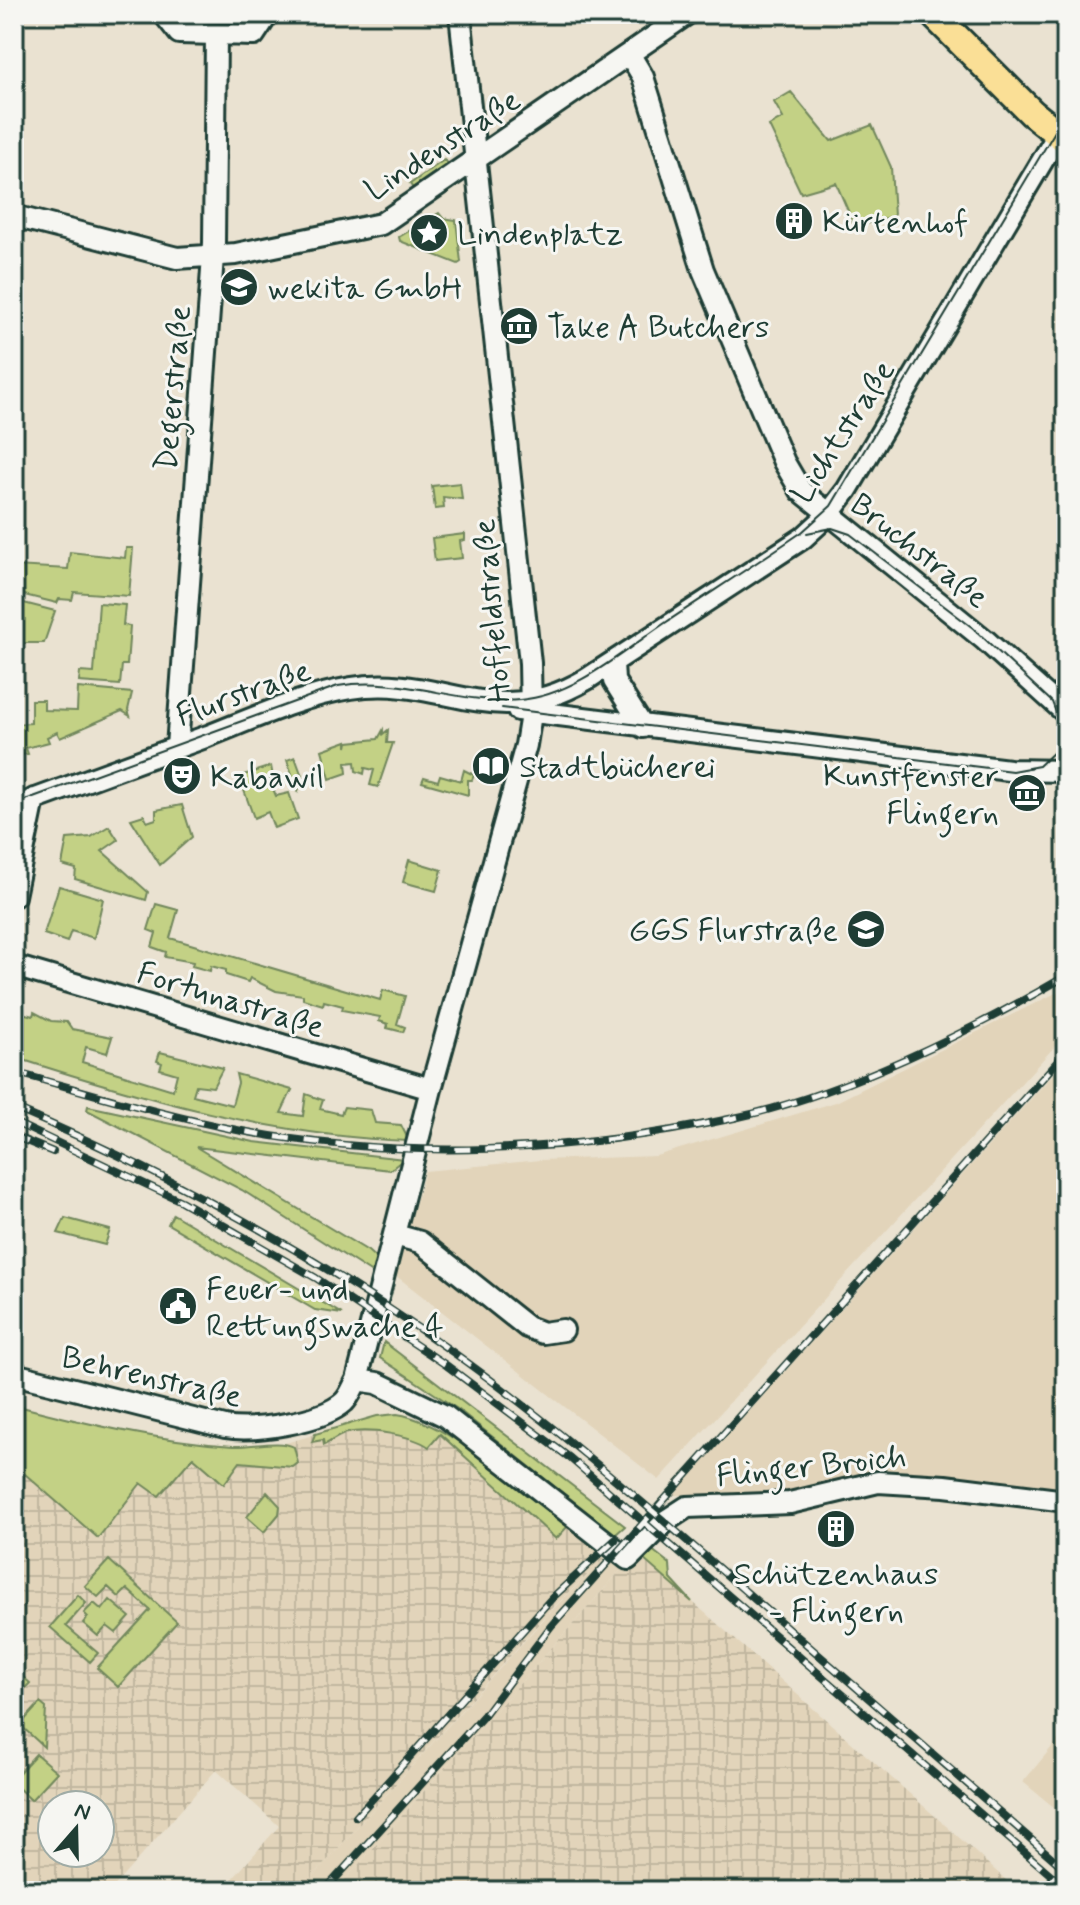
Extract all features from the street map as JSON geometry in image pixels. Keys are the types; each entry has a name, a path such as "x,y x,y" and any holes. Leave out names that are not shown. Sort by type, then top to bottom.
{"main road":[{"path":"933,14 1032,113 1063,132"}],"street":[{"path":"164,14 179,33 254,35 268,14"},
{"name":"Hoffeldstraße","path":"357,1380 431,1089 523,756 531,708 530,663 460,14"},
{"name":"Lindenstraße","path":"14,216 177,258 213,256 381,224 687,14"},
{"name":"Degerstraße","path":"177,747 213,256 216,34"},
{"name":"Bruchstraße","path":"630,55 643,77 703,270 784,462 801,491 827,516 985,640 1066,713"},
{"name":"Lichtstraße","path":"531,708 572,688 613,662 795,543 827,516 847,490 1063,132"},
{"path":"613,662 614,681 643,727"},
{"name":"Flurstraße","path":"14,807 324,693 355,687 390,686 643,727 1009,770 1066,771"},
{"path":"14,896 34,799"},
{"name":"Fortunastraße","path":"14,966 431,1089"},
{"path":"395,1235 420,1242 527,1327 543,1333 563,1330"},
{"name":"Behrenstraße","path":"14,1374 225,1427 248,1429 278,1426 335,1407 347,1397 357,1380"},
{"name":"Flinger Broich","path":"357,1380 377,1383 445,1416 628,1559 667,1520 687,1507 781,1503 878,1482 945,1486 1066,1501"}],"shaded area":[{"path":"1066,988 1066,1034 659,1480 395,1275 425,1171 540,1160 656,1156 836,1102"},
{"path":"1066,1060 1066,1490 914,1477 851,1476 791,1497 674,1495"},
{"path":"14,1405 139,1437 244,1446 282,1444 384,1415 408,1416 427,1423 477,1456 569,1525 605,1558 553,1608 300,1891 222,1891 279,1826 216,1770 110,1891 35,1891 14,1872"},
{"path":"605,1558 621,1570 335,1891 300,1891 554,1608"},
{"path":"643,1558 1018,1891 335,1891 621,1570"},
{"path":"1066,1730 1066,1817 1023,1782"}],"green space":[{"path":"791,92 831,141 872,125 891,167 894,216 855,227 836,183 801,193 769,126 783,118 774,102"},
{"path":"444,160 453,167 416,193 410,184"},
{"path":"439,213 443,218 456,220 461,262 458,264 400,241 399,237"},
{"path":"460,483 462,499 443,497 444,508 435,509 432,486"},
{"path":"465,534 465,540 460,541 462,558 435,561 432,538"},
{"path":"126,548 133,548 129,596 74,592 72,600 59,599 57,603 16,593 15,566 68,569 70,552 125,558"},
{"path":"16,601 55,611 44,643 14,643"},
{"path":"99,603 125,605 123,625 130,626 127,665 122,665 120,685 79,682 80,672 94,673"},
{"path":"78,688 132,693 128,710 130,716 122,711 60,738 57,732 47,737 49,742 26,748 28,754 14,756 14,724 31,723 31,700 44,700 44,710 77,711"},
{"path":"383,730 383,734 388,730 387,743 393,743 378,787 370,785 374,770 365,768 364,774 356,771 355,762 346,763 347,773 330,779 322,750 347,741 347,747 348,742 378,739"},
{"path":"295,757 303,779 298,791 287,760"},
{"path":"271,766 273,777 269,779 276,796 289,793 298,819 274,828 268,812 254,818 241,782 234,778"},
{"path":"464,770 474,775 472,780 468,780 468,795 422,782 424,777 438,781 440,775 461,781"},
{"path":"182,805 192,837 160,865 131,819 144,815 147,822 156,819 156,810"},
{"path":"109,826 118,840 102,851 148,892 146,900 75,879 76,869 62,865 67,839 91,837"},
{"path":"409,860 442,870 436,891 403,882"},
{"path":"59,886 103,899 94,938 71,931 67,942 44,934"},
{"path":"156,904 178,910 170,938 380,1000 383,990 405,996 397,1024 405,1027 403,1032 387,1028 388,1024 379,1021 380,1017 342,1010 343,1006 324,1001 323,1005 303,999 303,995 276,991 250,978 248,982 226,975 226,970 211,966 210,971 192,966 193,962 165,957 166,952 152,947 156,933 148,930"},
{"path":"14,1006 23,1009 22,1013 33,1016 34,1012 51,1021 67,1022 72,1029 112,1037 107,1053 86,1047 82,1062 173,1090 177,1074 160,1069 162,1063 157,1061 160,1052 223,1068 213,1087 196,1085 193,1095 232,1105 238,1083 236,1074 292,1090 281,1113 303,1116 306,1094 323,1100 320,1109 341,1114 344,1107 371,1110 375,1123 401,1125 409,1141 308,1132 209,1113 14,1057"},
{"path":"88,1106 254,1142 404,1159 390,1170 196,1147 368,1251 379,1261 375,1275 242,1190 87,1110"},
{"path":"173,1214 342,1314 315,1310 168,1224"},
{"path":"65,1218 110,1230 105,1245 58,1233"},
{"path":"384,1342 625,1526 615,1535 459,1410 380,1358"},
{"path":"14,1405 177,1440 233,1446 288,1445 294,1447 298,1463 293,1467 240,1462 224,1484 193,1457 159,1496 141,1483 98,1538 25,1474 14,1494"},
{"path":"397,1414 417,1419 462,1444 569,1525 556,1539 440,1434 429,1447 401,1436 366,1431 344,1434 324,1445 323,1440 312,1442 315,1434 377,1416"},
{"path":"267,1492 280,1506 279,1514 264,1532 247,1517"},
{"path":"651,1549 670,1564 671,1579 692,1602 643,1559"},
{"path":"109,1560 177,1622 118,1687 97,1668 150,1610 127,1589 119,1597 108,1587 98,1597 85,1586"},
{"path":"78,1595 86,1603 66,1626 98,1653 90,1662 50,1627"},
{"path":"110,1600 130,1617 116,1633 107,1626 98,1636 83,1623 88,1617 84,1613 94,1603 102,1610"},
{"path":"14,1669 30,1683 16,1698 14,1696"},
{"path":"40,1703 46,1708 44,1747 20,1725"},
{"path":"36,1754 57,1772 41,1789 36,1789 31,1800 14,1784 14,1778"}],"tram line":[{"path":"14,804 338,686 384,684 475,698 520,700 559,690 596,671 802,532 831,506 1066,113"},
{"path":"502,708 1012,771 1039,766 1055,751 1062,728 1052,702 973,628 850,534 832,528 807,533"}],"railway":[{"path":"14,1072 185,1118 303,1140 365,1147 426,1149 550,1145 673,1130 775,1108 861,1078 904,1059 1066,976"},
{"path":"324,1891 484,1715 551,1626 1066,1052"},
{"path":"14,1108 129,1160 241,1219 349,1283 454,1353 566,1438 1066,1870"},
{"path":"14,1122 181,1201 316,1278 446,1365 570,1458 1066,1888"},
{"path":"14,1136 53,1152"},
{"path":"356,1817 552,1598 615,1540"}],"place":[{"name":"Kürtenhof","path":"794,221"},
{"name":"Lindenplatz","path":"429,233"},
{"name":"wekita GmbH","path":"239,287"},
{"name":"Take A Butchers","path":"519,326"},
{"name":"Stadtbücherei","path":"491,766"},
{"name":"Kabawil","path":"182,776"},
{"name":"Kunstfenster Flingern","path":"1027,793"},
{"name":"GGS Flurstraße","path":"866,929"},
{"name":"Feuer- und Rettungswache 4","path":"178,1306"},
{"name":"Schützenhaus - Flingern","path":"836,1529"}]}
